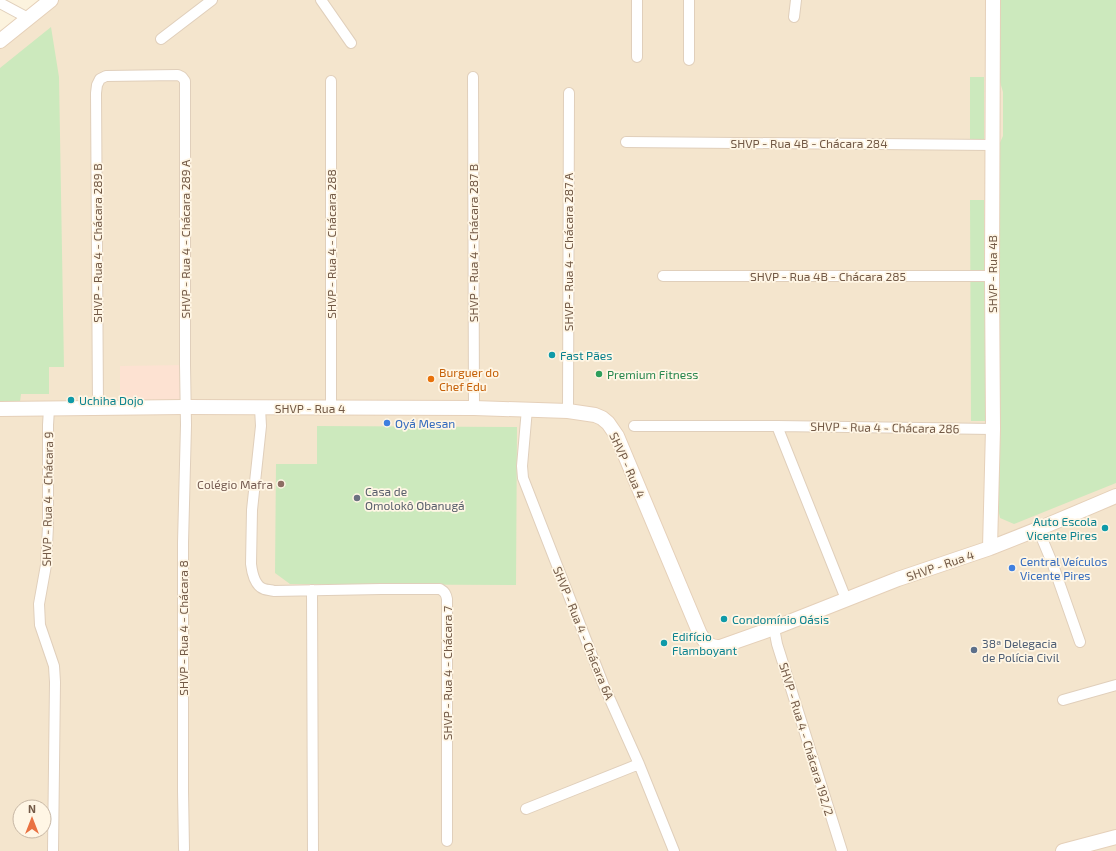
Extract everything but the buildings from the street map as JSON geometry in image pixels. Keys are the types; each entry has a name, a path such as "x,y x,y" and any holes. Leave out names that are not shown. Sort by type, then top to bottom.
{"street":[{"path":"0,41 51,0"},
{"path":"161,38 212,0"},
{"path":"321,0 351,43"},
{"path":"637,0 637,58"},
{"path":"689,0 689,60"},
{"path":"794,17 796,0"},
{"name":"SHVP - Rua 4B","path":"990,548 993,429 993,0"},
{"path":"0,3 28,18"},
{"name":"SHVP - Rua 4 - Chácara 289 B","path":"98,408 97,85 100,79 106,76 178,75"},
{"name":"SHVP - Rua 4 - Chácara 289 A","path":"178,75 185,81 186,407"},
{"name":"SHVP - Rua 4 - Chácara 287 B","path":"473,77 474,408"},
{"name":"SHVP - Rua 4 - Chácara 288","path":"331,81 331,408"},
{"name":"SHVP - Rua 4 - Chácara 287 A","path":"568,411 569,93"},
{"name":"SHVP - Rua 4B - Chácara 284","path":"626,142 992,145"},
{"name":"SHVP - Rua 4B - Chácara 285","path":"663,276 985,276 992,278"},
{"name":"SHVP - Rua 4","path":"0,409 186,407 474,408 568,411 595,415 608,423 618,436 700,634 705,641 714,648 774,628 846,599 990,548 1116,496"},
{"name":"SHVP - Rua 4 - Chácara 8","path":"184,849 183,543 186,407"},
{"name":"SHVP - Rua 4 - Chácara 7","path":"260,408 261,426 252,510 251,564 252,572 260,587 274,591 440,589 444,592 447,599 447,841"},
{"name":"SHVP - Rua 4 - Chácara 9","path":"49,409 48,526 46,565 39,604 40,625 54,666 55,682 53,851"},
{"name":"SHVP - Rua 4 - Chácara 6A","path":"527,409 522,466 523,478 604,686 639,764 674,851"},
{"name":"SHVP - Rua 4 - Chácara 286","path":"634,426 993,429"},
{"path":"777,426 846,599"},
{"path":"1038,529 1080,642"},
{"path":"312,590 313,851"},
{"name":"SHVP - Rua 4 - Chácara 192/2","path":"774,628 777,644 842,851"},
{"path":"1063,700 1116,685"},
{"path":"526,809 639,764"},
{"path":"1063,851 1116,837"}],"shaded area":[{"path":"59,0 1116,0 1116,851 0,851 0,47"},
{"path":"185,365 185,407 120,408 120,366"}],"green space":[{"path":"997,0 1116,0 1116,483 1014,524 1000,518 998,508 997,149 1003,136 1003,92 998,75"},
{"path":"51,27 59,77 64,367 49,367 49,394 21,394 20,402 0,402 0,68"},
{"path":"970,77 984,77 984,144 970,144"},
{"path":"970,200 984,200 986,421 971,421"},
{"path":"317,426 517,427 516,585 290,584 275,573 276,464 317,464"}],"place":[{"name":"Fast Pães","path":"552,355"},
{"name":"Premium Fitness","path":"599,374"},
{"name":"Burguer do Chef Edu","path":"431,379"},
{"name":"Uchiha Dojo","path":"71,400"},
{"name":"Oyá Mesan","path":"387,423"},
{"name":"Colégio Mafra","path":"281,484"},
{"name":"Casa de Omolokô Obanugá","path":"357,498"},
{"name":"Auto Escola Vicente Pires","path":"1105,528"},
{"name":"Central Veículos Vicente Pires","path":"1012,568"},
{"name":"Condomínio Oásis","path":"724,619"},
{"name":"Edifício Flamboyant","path":"664,643"},
{"name":"38ª Delegacia de Polícia Civil","path":"974,650"}]}
